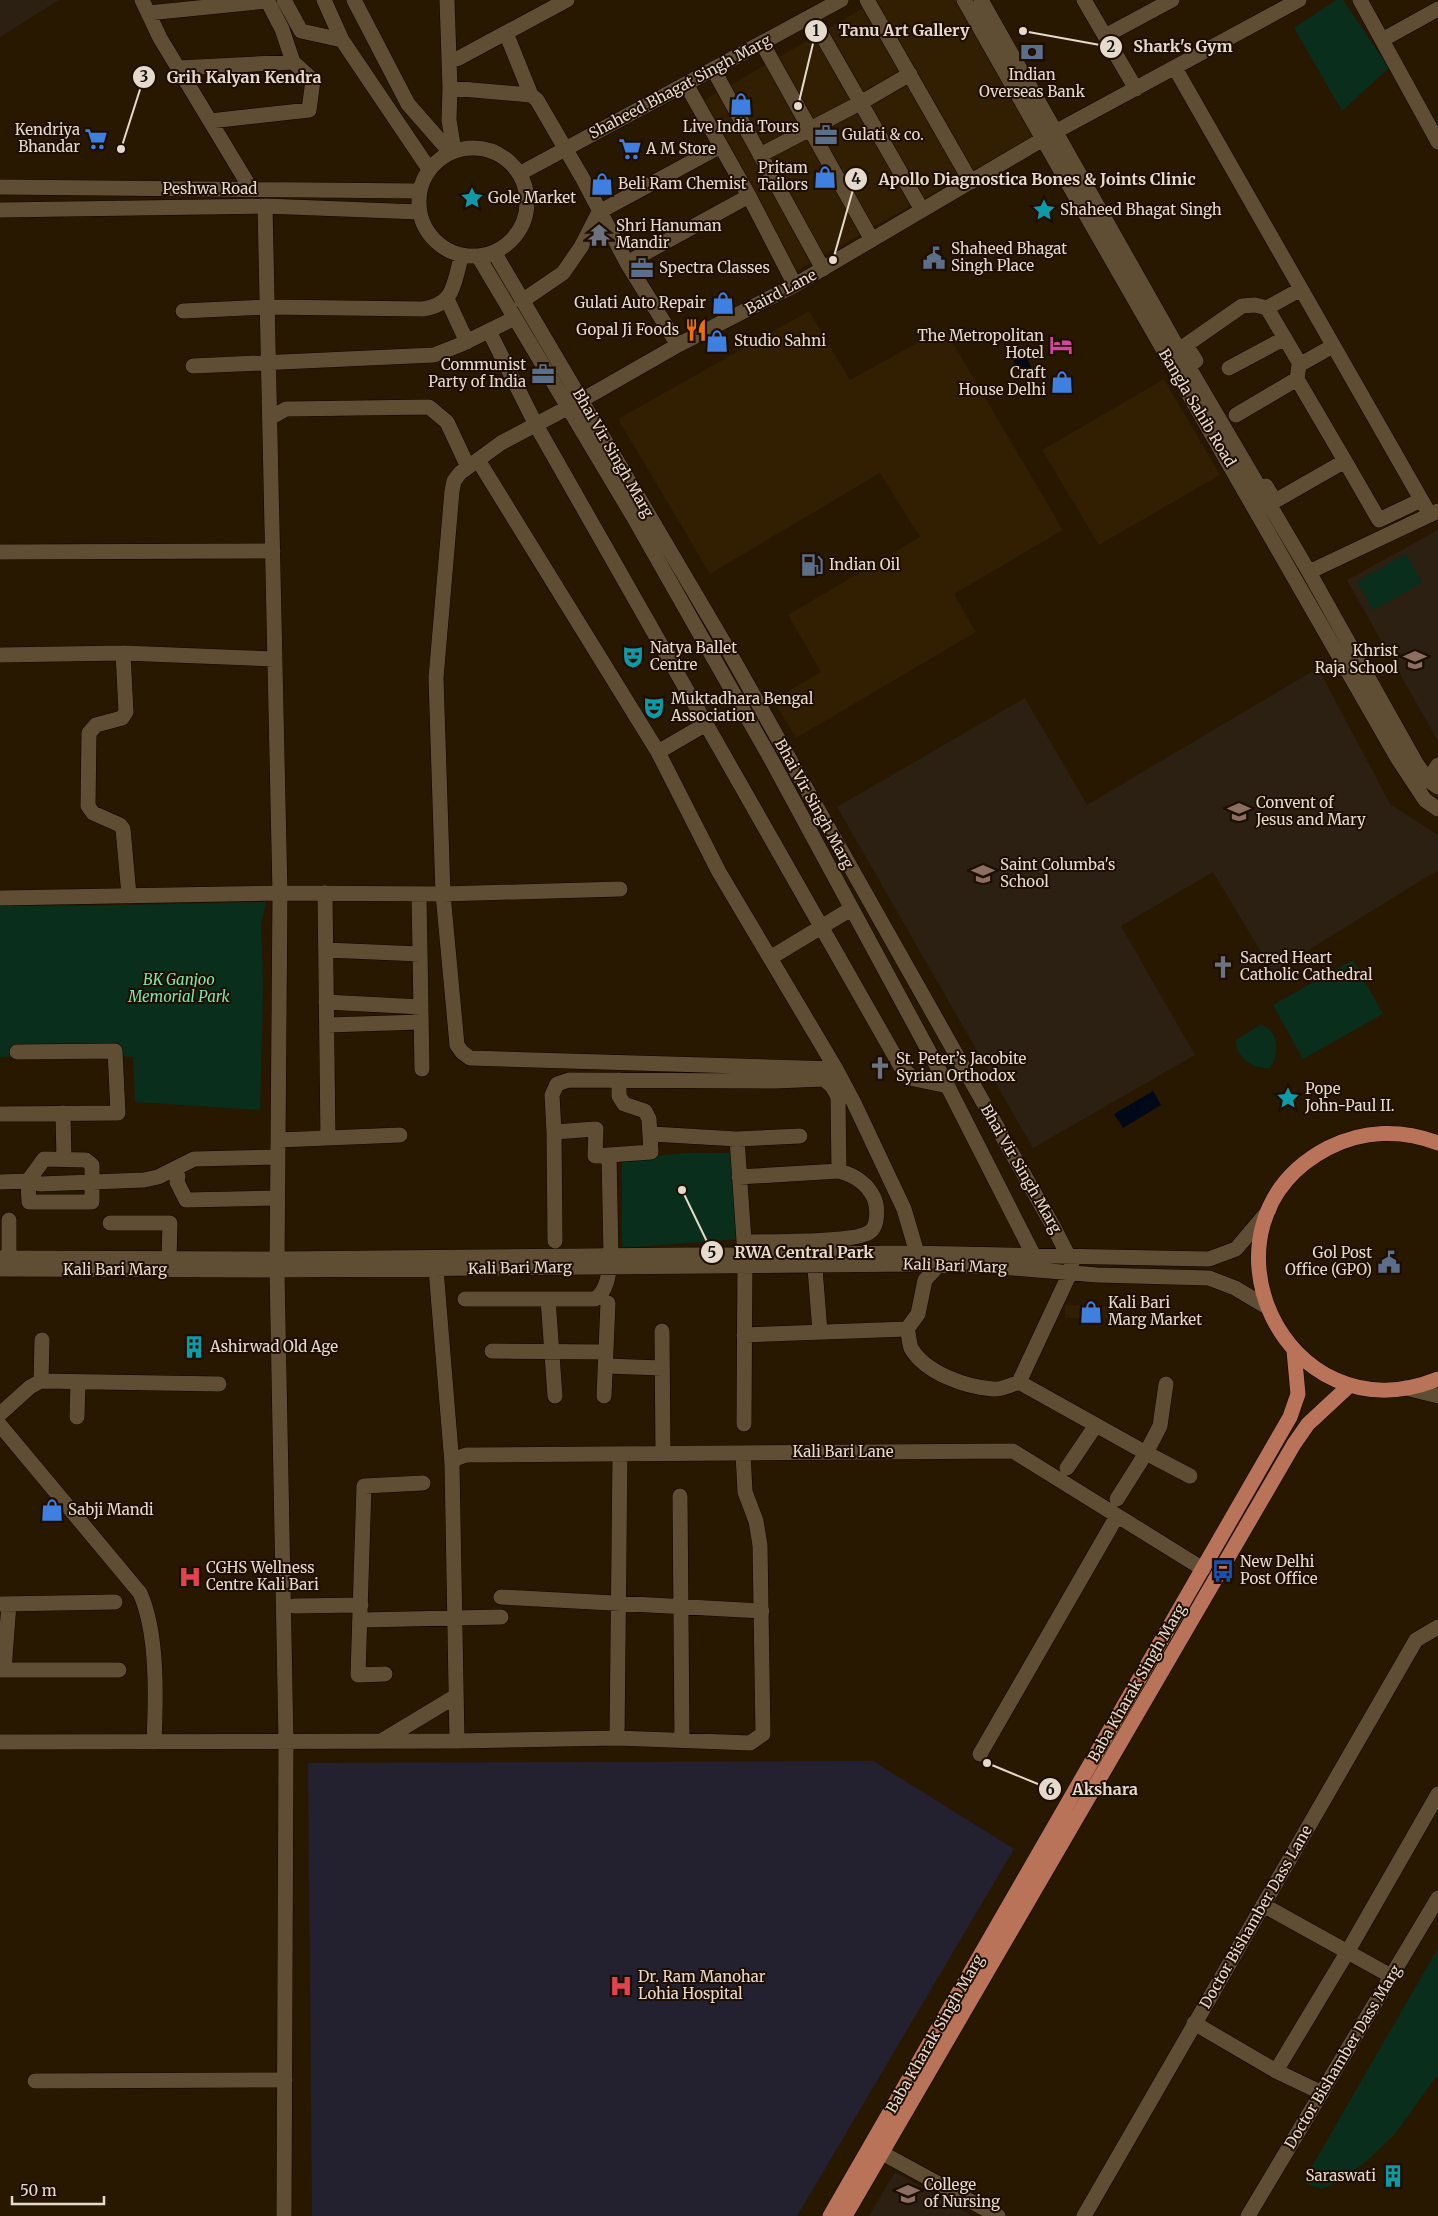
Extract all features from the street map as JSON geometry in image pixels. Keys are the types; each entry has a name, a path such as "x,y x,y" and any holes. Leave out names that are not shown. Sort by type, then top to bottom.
{"main road":[{"path":"1436,1140 1395,1133 1357,1137 1339,1143 1314,1156 1292,1176 1271,1207 1264,1225 1259,1262 1260,1281 1267,1306 1278,1330 1294,1350 1320,1371 1350,1384 1378,1390 1406,1388 1438,1379"},
{"name":"Baba Kharak Singh Marg","path":"830,2216 1290,1417 1298,1394 1294,1350"},
{"name":"Baba Kharak Singh Marg","path":"845,2216 1294,1444 1308,1424 1350,1384"}],"street":[{"path":"210,121 309,110 313,80 293,62 282,29 267,0 145,7 178,68 251,189"},
{"path":"284,0 301,31 342,40"},
{"path":"324,0 342,40 396,123 429,169"},
{"path":"354,0 408,104 452,151"},
{"path":"447,0 450,88 449,120 452,151"},
{"path":"449,61 459,58 567,0"},
{"name":"Shaheed Bhagat Singh Marg","path":"519,174 841,0"},
{"path":"868,0 971,182"},
{"name":"Bangla Sahib Road","path":"964,0 1049,136 1188,366 1309,572 1416,763 1433,784"},
{"name":"Bangla Sahib Road","path":"982,0 1049,136 1175,372 1242,484 1398,760 1425,800 1438,809"},
{"path":"1084,0 1136,89"},
{"path":"1105,36 1172,0"},
{"name":"Baird Lane","path":"836,1069 470,1058 457,1045 443,894 436,678 454,481 460,473 500,443 576,404 678,345 795,285 1049,136 1299,0"},
{"path":"1360,0 1438,142"},
{"path":"1382,40 1438,9"},
{"path":"811,16 862,102 922,210"},
{"path":"506,33 530,95 542,108 583,179 627,263 678,345"},
{"path":"762,43 872,240"},
{"path":"178,68 293,62"},
{"path":"1175,68 1421,500 1434,513 1309,572"},
{"path":"713,69 823,269"},
{"path":"760,155 862,102 910,74"},
{"path":"686,84 749,196 795,285"},
{"path":"450,88 530,95"},
{"path":"522,301 563,273 581,247 599,212 721,146"},
{"path":"475,148 492,152 507,160 519,174 526,191 526,209 521,227 509,242 494,252 478,256 462,255 447,250 434,240 424,227 419,212 420,191 429,169 452,151 475,148"},
{"name":"Peshwa Road","path":"0,187 420,191"},
{"path":"627,263 749,196"},
{"path":"265,206 280,893 277,1265 286,1742 284,2216"},
{"name":"Peshwa Road","path":"0,210 265,206 419,212"},
{"name":"Bhai Vir Singh Marg","path":"494,252 948,1086 1041,1270"},
{"path":"183,311 267,308 423,309 437,306 447,299 462,255"},
{"name":"Bhai Vir Singh Marg","path":"478,256 515,318 576,404 724,643 1069,1255 1073,1273"},
{"path":"1301,289 1267,308 1254,305 1242,306 1186,345 1275,501 1345,462"},
{"path":"447,299 467,342"},
{"path":"1267,308 1284,338 1299,372 1345,462 1379,520 1421,500"},
{"path":"193,366 268,361 434,355 467,342 515,318"},
{"path":"489,331 536,425 901,1067 914,1079 948,1086"},
{"path":"1229,368 1284,338"},
{"path":"1236,415 1333,346"},
{"path":"270,418 286,409 429,407 447,422 658,752 719,872 836,1069 854,1103 904,1210 917,1253"},
{"path":"0,552 273,551"},
{"path":"0,654 123,654 275,660"},
{"path":"123,654 126,712 122,718 96,725 89,732 88,806 92,813 120,825 123,829 129,895"},
{"path":"658,752 706,724"},
{"path":"1433,784 1438,765"},
{"path":"0,898 280,893 443,894 620,889"},
{"path":"325,893 328,1138"},
{"path":"419,894 422,1069"},
{"path":"770,958 851,909"},
{"path":"326,950 420,954"},
{"path":"326,1002 421,1006"},
{"path":"327,1024 421,1022"},
{"path":"0,1114 118,1113 115,1051 17,1052"},
{"path":"555,1240 552,1095 557,1084 569,1080 775,1081 824,1079 832,1086 838,1097 839,1171"},
{"path":"554,1132 596,1130 595,1156 651,1152 652,1134 649,1119 645,1111 624,1104 619,1096 619,1080"},
{"path":"63,1113 64,1159"},
{"path":"652,1134 736,1138 800,1136"},
{"path":"278,1140 400,1135"},
{"path":"736,1138 745,1254 744,1424"},
{"path":"465,1299 595,1300 603,1292 610,1262 609,1155"},
{"path":"0,1182 144,1180 158,1177 194,1159 278,1157"},
{"path":"44,1159 64,1159 86,1160 92,1165 92,1202 29,1202 34,1182 44,1159"},
{"path":"739,1178 839,1171 854,1175 863,1183 875,1199 877,1223 870,1232 850,1239 745,1254"},
{"path":"178,1176 176,1182 186,1200 277,1198"},
{"name":"Bhai Vir Singh Marg","path":"1034,1255 1209,1259 1236,1249 1271,1207"},
{"path":"3,1262 9,1220"},
{"path":"110,1223 170,1224 161,1263"},
{"name":"Kali Bari Marg","path":"815,1259 917,1253 941,1260 1073,1273 1209,1278 1235,1288 1267,1306"},
{"name":"Kali Bari Marg","path":"3,1262 161,1263 436,1269 745,1254 815,1259 941,1260 1034,1255"},
{"path":"815,1259 820,1332"},
{"path":"941,1260 925,1280 918,1314 908,1329 911,1347 927,1364 946,1376 971,1385 995,1389 1019,1382 1190,1476"},
{"name":"Kali Bari Marg","path":"277,1265 610,1262"},
{"path":"436,1269 452,1464 457,1741"},
{"path":"1019,1382 1073,1273"},
{"path":"548,1299 556,1396"},
{"path":"604,1396 608,1303"},
{"path":"744,1335 908,1329"},
{"path":"662,1331 663,1454"},
{"path":"41,1381 42,1340"},
{"path":"492,1351 552,1350 662,1368"},
{"path":"0,1414 30,1387 41,1381 219,1384"},
{"path":"77,1417 78,1382"},
{"path":"1118,1499 1160,1426 1165,1404 1166,1384"},
{"path":"1406,1388 1438,1396"},
{"path":"0,1425 140,1593 146,1606 152,1648 156,1698 154,1742"},
{"path":"1067,1468 1096,1425"},
{"name":"Kali Bari Lane","path":"452,1464 456,1459 466,1455 1013,1451 1203,1569"},
{"path":"0,1742 457,1741 617,1738 750,1743 762,1734 762,1611 760,1545 756,1521 744,1492 744,1453"},
{"path":"617,1738 620,1454"},
{"path":"385,1674 358,1674 364,1486 423,1482"},
{"path":"680,1496 682,1740"},
{"path":"980,1754 1117,1516"},
{"path":"501,1597 762,1611"},
{"path":"115,1602 4,1604 2,1670 119,1670"},
{"path":"294,1606 361,1605"},
{"path":"361,1620 500,1617"},
{"name":"Doctor Bishamber Dass Lane","path":"1084,2216 1416,1640 1438,1627"},
{"path":"382,1741 456,1696"},
{"path":"1276,2072 1438,1794"},
{"name":"Doctor Bishamber Dass Marg","path":"1248,2216 1438,1898"},
{"path":"1263,1905 1391,1976"},
{"path":"1194,2023 1276,2072 1322,2093"},
{"path":"35,2081 285,2080"},
{"path":"882,2153 998,2216"}],"shaded area":[{"path":"0,0 59,0 0,37"},
{"path":"877,0 958,0 1035,135 793,273 701,102"},
{"path":"809,311 850,380 944,328 1063,530 954,594 976,632 796,738 773,700 821,672 788,615 920,537 880,473 710,574 618,419"},
{"path":"1164,379 1220,475 1099,545 1042,450"},
{"name":"Khrist Raja School","path":"1438,530 1438,741 1347,580"},
{"path":"1318,668 1390,804 1438,835 1438,870 1273,972 1213,872 1121,926 1195,1055 1033,1148 837,807 1025,698 1087,805"},
{"name":"Kali Bari Marg Market","path":"1065,1305 1117,1306 1117,1319 1065,1318"},
{"name":"Dr. Ram Manohar Lohia Hospital","path":"873,1761 1014,1849 797,2216 312,2216 308,1763"},
{"name":"College of Nursing","path":"895,2172 972,2216 869,2216"}],"green space":[{"path":"1336,0 1343,0 1389,68 1342,111 1294,28"},
{"path":"1406,554 1422,583 1373,610 1357,582"},
{"name":"BK Ganjoo Memorial Park","path":"266,902 261,925 263,984 260,1110 135,1102 133,1057 81,1054 0,1057 0,905 78,906"},
{"path":"1353,960 1383,1014 1303,1059 1273,1005"},
{"path":"1260,1025 1271,1031 1276,1042 1275,1056 1270,1068 1258,1067 1247,1062 1242,1057 1237,1046 1236,1040"},
{"path":"688,1153 740,1153 740,1239 622,1248 622,1158"},
{"path":"1438,1948 1438,2074 1395,2134 1368,2160 1340,2182 1321,2189 1303,2182"}],"water":[{"path":"1021,348 1034,372 1023,378 1010,354"},
{"path":"1153,1091 1161,1105 1123,1128 1114,1114"}],"place":[{"name":"Shark's Gym","path":"1023,31"},
{"name":"Indian Overseas Bank","path":"1032,52"},
{"name":"Live India Tours","path":"741,104"},
{"name":"Tanu Art Gallery","path":"798,106"},
{"name":"Gulati & co.","path":"826,135"},
{"name":"Kendriya Bhandar","path":"96,139"},
{"name":"Grih Kalyan Kendra","path":"121,149"},
{"name":"A M Store","path":"630,149"},
{"name":"Pritam Tailors","path":"825,177"},
{"name":"Beli Ram Chemist","path":"602,184"},
{"name":"Gole Market","path":"472,198"},
{"name":"Shaheed Bhagat Singh","path":"1044,210"},
{"name":"Shri Hanuman Mandir","path":"599,235"},
{"name":"Shaheed Bhagat Singh Place","path":"934,258"},
{"name":"Apollo Diagnostica Bones & Joints Clinic","path":"833,260"},
{"name":"Spectra Classes","path":"642,268"},
{"name":"Gulati Auto Repair","path":"723,303"},
{"name":"Gopal Ji Foods","path":"696,330"},
{"name":"Studio Sahni","path":"717,341"},
{"name":"The Metropolitan Hotel","path":"1061,345"},
{"name":"Communist Party of India","path":"543,374"},
{"name":"Craft House Delhi","path":"1062,382"},
{"name":"Indian Oil","path":"812,565"},
{"name":"Natya Ballet Centre","path":"633,657"},
{"name":"Khrist Raja School","path":"1415,660"},
{"name":"Muktadhara Bengal Association","path":"654,708"},
{"name":"Convent of Jesus and Mary","path":"1239,812"},
{"name":"Saint Columba's School","path":"983,874"},
{"name":"Sacred Heart Catholic Cathedral","path":"1223,967"},
{"name":"St. Peter’s Jacobite Syrian Orthodox","path":"880,1068"},
{"name":"Pope John-Paul II.","path":"1288,1098"},
{"name":"RWA Central Park","path":"682,1190"},
{"name":"Gol Post Office (GPO)","path":"1389,1262"},
{"name":"Kali Bari Marg Market","path":"1091,1312"},
{"name":"Ashirwad Old Age","path":"194,1347"},
{"name":"Sabji Mandi","path":"52,1510"},
{"name":"New Delhi Post Office","path":"1223,1571"},
{"name":"CGHS Wellness Centre Kali Bari","path":"190,1577"},
{"name":"Akshara","path":"987,1763"},
{"name":"Dr. Ram Manohar Lohia Hospital","path":"621,1986"},
{"name":"Saraswati","path":"1393,2176"},
{"name":"College of Nursing","path":"908,2194"}]}
